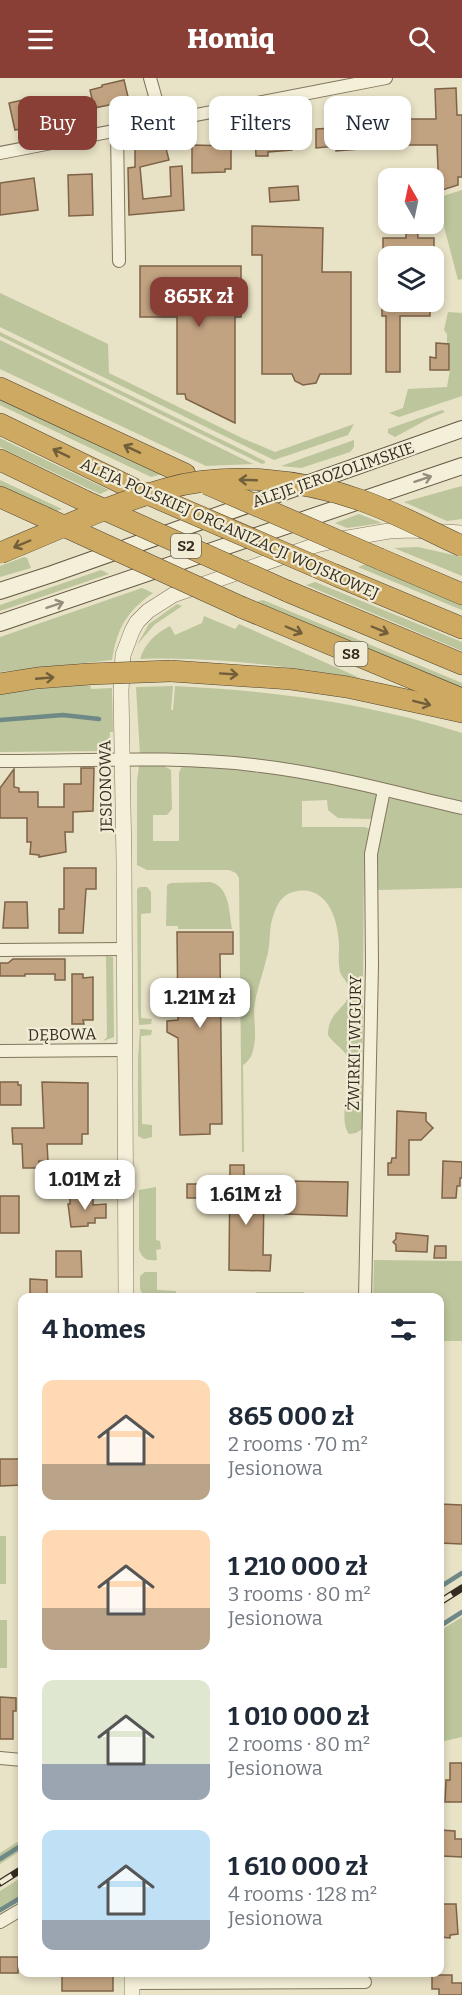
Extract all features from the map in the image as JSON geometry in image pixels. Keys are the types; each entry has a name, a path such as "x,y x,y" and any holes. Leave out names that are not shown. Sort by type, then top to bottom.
{"highway":[{"path":"0,388 185,474 462,594"},
{"name":"ALEJA POLSKIEJ ORGANIZACJI WOJSKOWEJ","path":"0,424 132,488 462,628"},
{"name":"ALEJA POLSKIEJ ORGANIZACJI WOJSKOWEJ","path":"0,460 85,501 287,591 462,664"},
{"path":"0,553 74,521 157,491 235,480 300,485 333,492 363,501 462,546"},
{"name":"S8","path":"0,496 241,607 462,699"},
{"path":"0,684 37,678 89,674 171,671 291,679 357,689 462,712"}],"main road":[{"name":"ALEJE JEROZOLIMSKIE","path":"0,591 462,429"},
{"name":"ALEJE JEROZOLIMSKIE","path":"0,623 462,466"}],"street":[{"path":"150,78 155,96"},
{"path":"197,114 386,78"},
{"path":"0,153 109,132"},
{"path":"117,150 118,261"},
{"name":"JESIONOWA","path":"126,1293 121,691 123,655 129,638 137,622 156,604 194,587 316,545 342,538 389,531 462,533"},
{"path":"0,761 223,762 260,765 298,771 462,808"},
{"name":"ŻWIRKI I WIGURY","path":"365,1293 371,855 384,790"},
{"path":"0,950 124,949"},
{"name":"DĘBOWA","path":"0,1052 125,1050"},
{"path":"0,1758 18,1760"},
{"path":"0,1922 18,1911"},
{"path":"132,1984 298,1989 365,1982"}],"green space":[{"path":"462,190 462,279 458,280 444,226 444,196"},
{"path":"0,293 108,344 109,373 275,452 354,424 348,435 274,460 0,327"},
{"path":"448,312 462,313 462,396 399,417 389,413 403,408 408,389 447,387 450,370 450,344 447,343 447,334 444,330"},
{"path":"0,332 265,463 262,464 0,336"},
{"path":"0,340 253,464 206,466 0,369"},
{"path":"0,397 162,474 151,477 0,405"},
{"path":"442,410 445,412 395,437 388,433 388,429"},
{"path":"0,438 109,490 100,494 10,452 0,447"},
{"path":"354,440 354,447 350,452 301,468 281,466"},
{"path":"0,480 62,509 54,512 0,487"},
{"path":"462,486 462,519 447,521 404,502"},
{"path":"359,514 382,523 347,528 335,523"},
{"path":"418,547 462,557 462,576 394,548"},
{"path":"24,557 27,558 31,568 0,577 0,566"},
{"path":"366,564 462,602 462,610 358,567"},
{"path":"101,570 109,574 0,611 0,605"},
{"path":"315,582 462,642 462,651 306,585"},
{"path":"142,588 153,593 136,607 120,629 112,660 0,672 0,637"},
{"path":"263,600 462,683 462,691 255,602"},
{"path":"177,604 182,606 154,625 137,645 149,624"},
{"path":"204,616 235,629 239,624 360,678 278,666 223,661 140,659 148,644 160,632 170,626 175,635 202,623"},
{"path":"90,684 91,689 112,688 113,732 110,732 107,751 0,752 0,693"},
{"path":"173,686 171,710 173,710 175,686 212,688 285,695 356,706 462,733 462,803 300,766 140,755 136,687"},
{"path":"139,766 164,766 171,770 172,809 167,815 153,815 153,841 179,841 179,773 185,766 235,768 304,778 374,793 378,797 373,818 369,819 338,818 328,810 327,800 302,801 302,827 365,827 370,832 367,855 364,855 362,1129 356,1133 349,1134 344,1119 349,1079 348,1060 345,1053 328,1035 331,1020 346,1002 349,992 340,972 336,925 324,899 308,891 297,891 282,899 276,908 271,924 268,951 254,1009 254,1045 251,1056 243,1065 244,1152 242,1152 239,878 236,873 229,870 147,870 137,865"},
{"path":"388,799 462,814 462,888 378,890 376,842"},
{"path":"210,882 217,885 225,894 232,929 178,929 178,926 166,926 167,885"},
{"path":"147,887 151,892 151,913 141,914 141,1018 152,1019 151,1024 139,1025 137,889"},
{"path":"106,956 113,957 114,1037 103,1041 107,1037"},
{"path":"140,1029 152,1030 151,1035 141,1036 142,1124 152,1125 152,1137 144,1139 138,1136"},
{"path":"156,1187 156,1240 160,1241 161,1249 156,1250 157,1260 150,1260 143,1257 139,1249 139,1190"},
{"path":"374,1260 462,1261 462,1341 444,1341 444,1293 373,1293"},
{"path":"145,1272 157,1272 157,1290 176,1291 176,1293 142,1293 140,1276"},
{"path":"256,1292 304,1292 304,1293"},
{"path":"0,1536 6,1536 6,1584 0,1584"},
{"path":"462,1617 462,1737 444,1741 444,1628"},
{"path":"0,1620 7,1620 7,1668 0,1668"},
{"path":"18,1842 18,1853 0,1864 0,1853"},
{"path":"18,1880 18,1902 0,1913 0,1891"}],"building":[{"path":"124,80 128,96 109,96 109,105 97,107 97,96 91,96 90,90 102,87 102,85"},
{"path":"456,88 457,115 462,115 462,177 458,177 458,185 444,189 444,168 438,168 437,145 411,145 411,119 436,119 435,89"},
{"path":"18,101 18,129 15,130 9,103"},
{"path":"316,129 324,129 324,147 316,148"},
{"path":"197,145 209,145 209,150 231,150 231,169 225,169 225,172 192,173 192,150 197,150"},
{"path":"135,150 166,150 169,160 140,167 143,199 171,196 170,167 182,166 184,210 129,215 128,168 135,167"},
{"path":"256,150 292,150 268,152 268,156 256,156"},
{"path":"92,174 93,215 69,216 68,175"},
{"path":"34,178 38,210 0,215 0,183"},
{"path":"298,186 299,200 270,202 269,188"},
{"path":"252,226 323,228 322,272 351,272 351,374 320,374 316,383 303,385 295,381 292,374 262,374 262,255 252,255"},
{"path":"406,234 418,234 418,238 434,238 434,246 383,246 383,238 406,238"},
{"path":"140,266 241,266 241,317 235,317 235,423 186,399 185,394 177,394 177,317 140,317"},
{"path":"382,312 430,312 430,316 400,316 400,372 386,372 386,316 382,316"},
{"path":"436,343 449,344 449,370 430,370 430,357 436,358"},
{"path":"81,768 94,768 93,811 73,812 73,832 65,832 66,852 39,857 39,855 30,854 31,842 27,842 27,818 0,818 0,788 14,769 14,787 19,788 19,792 38,792 38,807 64,807 64,784 81,784"},
{"path":"64,868 96,868 96,889 86,889 83,933 59,933 59,909 64,909"},
{"path":"5,902 27,902 28,928 3,928"},
{"path":"177,932 233,932 233,954 220,954 222,1124 210,1124 210,1134 180,1135 178,1038 167,1032 167,1021 178,1020"},
{"path":"13,959 65,959 65,980 55,980 55,974 0,976 0,963 8,963"},
{"path":"72,974 83,974 83,978 93,977 93,1020 83,1020 84,1024 72,1024"},
{"path":"0,1082 18,1082 18,1085 21,1085 21,1105 0,1105"},
{"path":"42,1082 88,1083 88,1134 82,1134 82,1144 47,1144 48,1161 39,1161 39,1168 23,1168 22,1144 13,1144 12,1128 44,1128"},
{"path":"397,1111 426,1113 426,1121 433,1128 421,1140 409,1140 409,1175 388,1175 388,1163 391,1163 392,1158 396,1158"},
{"path":"443,1161 462,1162 462,1178 460,1178 460,1186 457,1186 456,1198 442,1198"},
{"path":"230,1165 244,1165 244,1194 264,1194 263,1255 271,1255 270,1271 229,1270"},
{"path":"285,1181 348,1182 347,1216 285,1214"},
{"path":"187,1184 200,1184 200,1198 187,1198"},
{"path":"0,1196 19,1196 19,1233 0,1233"},
{"path":"70,1197 93,1197 93,1205 106,1204 106,1218 95,1218 95,1223 88,1223 88,1226 71,1227 68,1204 70,1204"},
{"path":"396,1233 428,1236 427,1252 396,1251 396,1245 393,1242 396,1239"},
{"path":"435,1246 446,1246 446,1258 434,1258"},
{"path":"56,1251 81,1251 82,1277 56,1277"},
{"path":"30,1279 47,1280 47,1293 30,1293"},
{"path":"0,1459 18,1459 18,1485 0,1486"},
{"path":"444,1504 462,1505 462,1544 444,1543"},
{"path":"0,1697 16,1698 16,1711 13,1711 13,1739 0,1739"},
{"path":"450,1763 462,1763 462,1802 445,1802 446,1780 450,1780"},
{"path":"444,1830 455,1831 455,1839 462,1839 462,1857 444,1856"},
{"path":"444,1904 456,1904 458,1934 450,1935 450,1938 444,1937"},
{"path":"0,1957 18,1957 18,1973 0,1973"},
{"path":"452,1975 452,1983 462,1983 462,1995 439,1995 439,1989 432,1989 432,1977"},
{"path":"62,1977 113,1977 113,1991 62,1991"}],"waterway":[{"path":"0,720 63,715 99,719"},
{"path":"444,1584 462,1573"},
{"path":"444,1623 462,1612"},
{"path":"0,1859 18,1848"},
{"path":"0,1910 18,1899"}],"railway":[{"path":"444,1599 462,1588"},
{"path":"0,1883 18,1872"}]}
